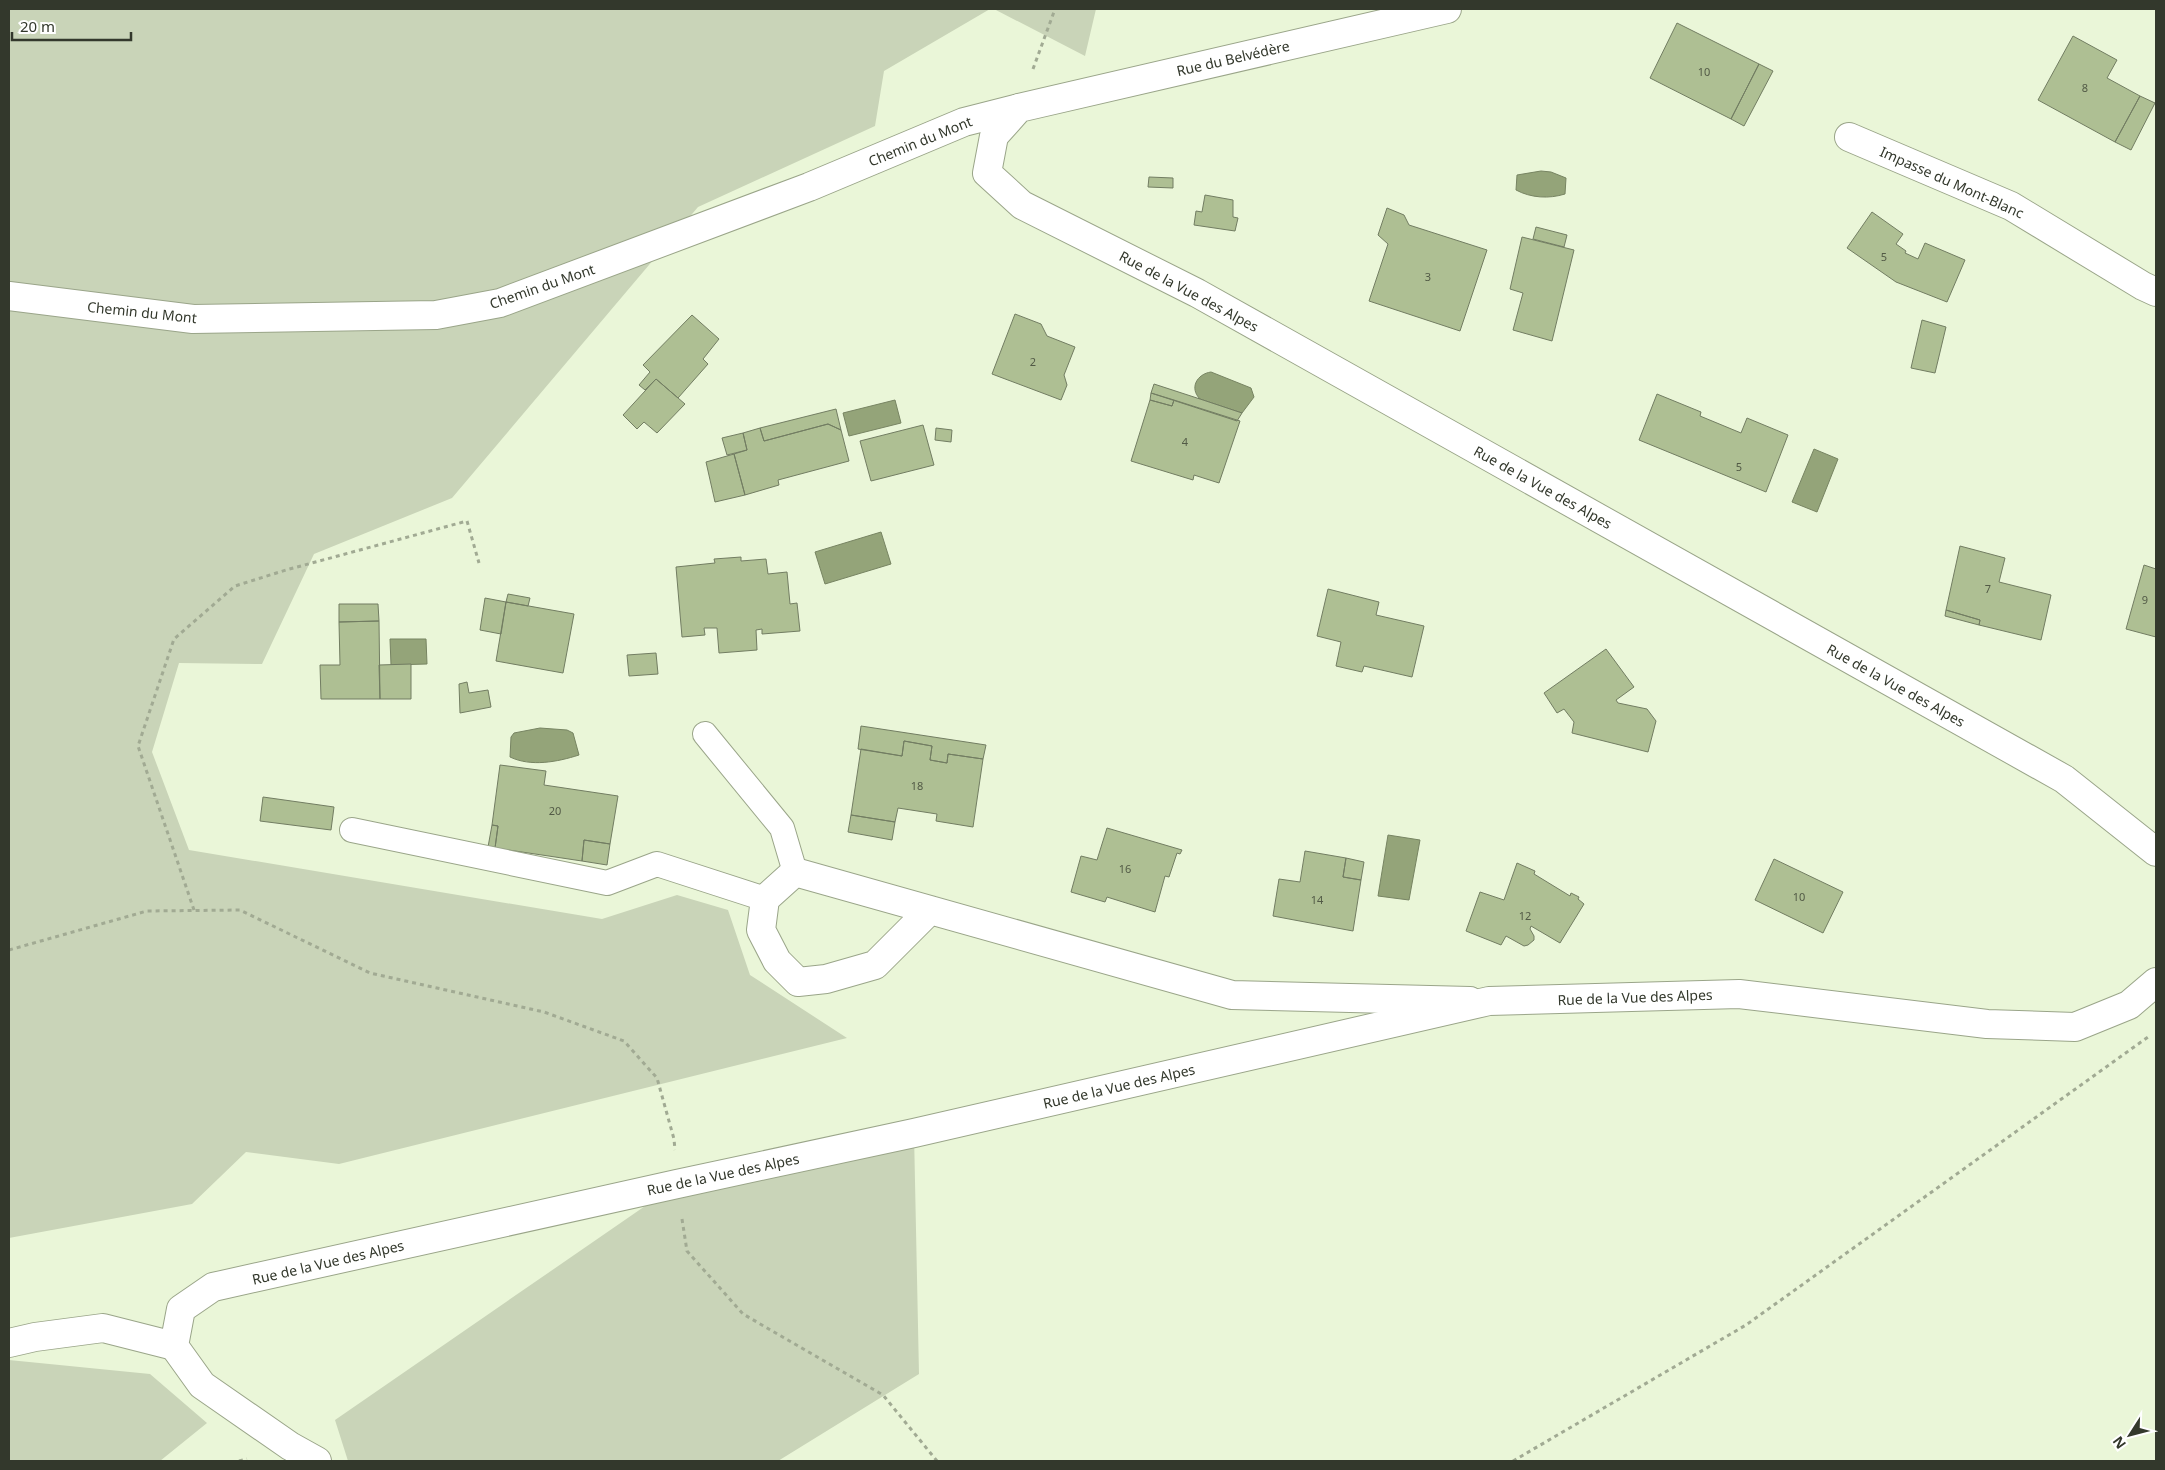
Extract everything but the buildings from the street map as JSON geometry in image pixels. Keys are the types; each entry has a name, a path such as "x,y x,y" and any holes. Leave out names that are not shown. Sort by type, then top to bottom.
{"street":[{"name":"Rue du Belvédère","path":"1019,108 1447,9"},
{"name":"Chemin du Mont","path":"9,296 193,319 436,315 500,303 809,187 964,122 1019,108"},
{"name":"Rue de la Vue des Alpes","path":"1019,108 994,136 987,172 1022,205 1197,293 2064,779 2156,852"},
{"name":"Impasse du Mont-Blanc","path":"1849,137 2011,206 2156,292"},
{"name":"Rue de la Vue des Alpes","path":"795,872 1232,995 1489,1002 1738,994 1987,1024 2075,1027 2129,1005 2156,982"},
{"path":"795,872 765,899 761,930 777,961 798,982 826,979 875,965 930,910"},
{"name":"Rue de la Vue des Alpes","path":"174,1346 181,1309 213,1287 914,1133 1489,1002"},
{"path":"9,1343 36,1337 103,1328 174,1346 202,1385 290,1446 317,1461"}],"lane":[{"path":"705,734 782,828 795,872"},
{"path":"352,830 607,883 657,864 765,899"}],"path":[{"path":"1019,108 1055,9"},
{"path":"194,910 138,746 174,639 235,586 286,570 467,521 478,563"},
{"path":"9,950 147,911 240,910 370,973 544,1012 624,1041 657,1078 674,1139 677,1184 687,1251 743,1314 883,1395 937,1461"},
{"path":"1513,1461 1746,1325 2152,1034 2151,1018 2129,1005"}],"shaded area":[{"path":"9,9 990,9 884,71 875,126 698,207 452,498 314,554 262,664 179,663 152,752 189,850 602,919 677,895 728,910 750,975 847,1038 339,1164 246,1152 192,1204 9,1238"},
{"path":"994,9 1096,9 1085,56"},
{"path":"1541,171 1551,172 1566,178 1565,194 1553,197 1540,197 1516,190 1517,175"},
{"path":"1211,372 1251,388 1254,397 1242,413 1200,399 1195,390 1196,382 1206,373"},
{"path":"895,400 901,423 849,436 843,413"},
{"path":"1814,449 1838,459 1817,512 1792,502"},
{"path":"881,532 891,564 825,584 815,552"},
{"path":"390,639 426,639 427,664 391,665"},
{"path":"540,728 567,730 573,733 579,755 562,760 535,763 510,757 511,737 514,733"},
{"path":"1388,835 1420,840 1409,900 1378,896"},
{"path":"914,1133 919,1374 778,1461 348,1461 335,1420 677,1184"},
{"path":"9,1360 150,1374 207,1423 160,1461 9,1461"}]}
